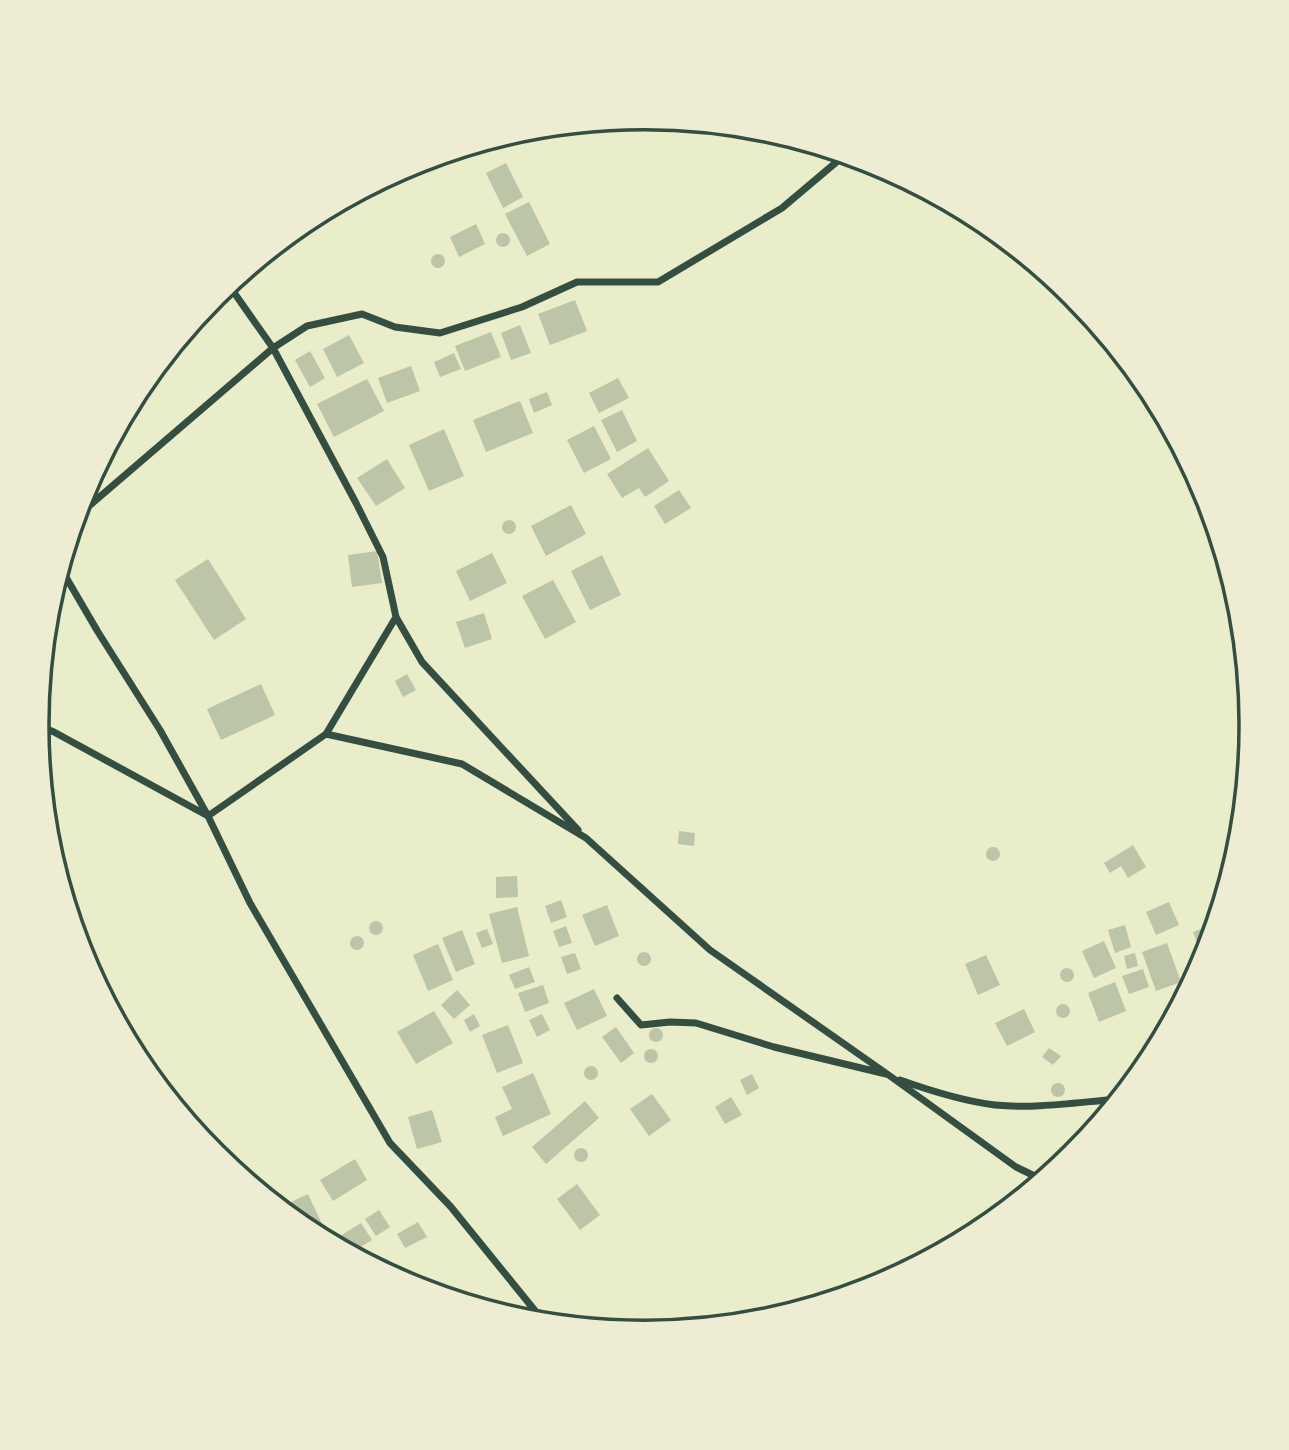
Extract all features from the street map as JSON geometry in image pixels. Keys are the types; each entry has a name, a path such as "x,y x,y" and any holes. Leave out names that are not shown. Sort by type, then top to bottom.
{"street":[{"path":"92,504 273,348 307,326 362,314 395,327 440,333 522,307 577,282 658,282 782,208 837,161"},
{"path":"235,293 273,348 383,557 396,617 422,662 586,838 710,950 1016,1167 1033,1176"},
{"path":"67,579 160,730 208,816 256,914 390,1143 451,1207 534,1310"},
{"path":"208,816 327,734 396,617"},
{"path":"49,730 208,816"},
{"path":"327,734 462,764 586,838"},
{"path":"617,998 641,1025 696,1023 774,1047 890,1076 935,1093 996,1105 1106,1101"}],"building":[{"path":"506,163 523,197 503,208 486,173"},
{"path":"529,202 550,244 527,256 505,214"},
{"path":"476,224 485,244 459,257 450,237"},
{"path":"500,233 506,233 510,240 506,247 500,247 496,243 496,237"},
{"path":"438,254 443,256 443,266 438,268 433,266 431,261 433,256"},
{"path":"575,300 587,331 550,345 538,314"},
{"path":"520,325 531,353 511,360 501,333"},
{"path":"491,332 501,357 465,371 455,346"},
{"path":"349,335 364,363 337,377 323,349"},
{"path":"310,351 325,378 310,387 295,360"},
{"path":"454,353 461,369 440,377 434,362"},
{"path":"411,366 420,391 387,403 378,378"},
{"path":"618,378 629,398 599,413 589,393"},
{"path":"367,379 384,411 334,437 317,404"},
{"path":"547,392 552,405 534,413 529,399"},
{"path":"520,401 533,433 486,452 473,420"},
{"path":"622,410 637,441 617,452 601,420"},
{"path":"594,426 611,459 584,473 567,440"},
{"path":"444,429 464,476 429,491 409,445"},
{"path":"648,448 669,481 645,497 639,488 622,498 607,474"},
{"path":"387,459 405,488 376,506 357,478"},
{"path":"679,490 691,508 665,524 654,506"},
{"path":"571,505 586,534 546,556 531,526"},
{"path":"506,520 512,520 516,527 512,534 506,534 502,530 502,524"},
{"path":"377,551 382,583 352,587 348,555"},
{"path":"492,553 507,583 470,601 456,571"},
{"path":"602,555 621,595 590,610 571,571"},
{"path":"208,559 246,619 214,640 175,580"},
{"path":"553,580 576,622 545,639 522,596"},
{"path":"484,613 492,639 465,648 456,622"},
{"path":"407,674 416,690 403,697 395,681"},
{"path":"261,684 275,715 221,740 207,709"},
{"path":"679,831 695,833 694,846 678,844"},
{"path":"1133,845 1146,867 1128,878 1121,866 1110,873 1104,863"},
{"path":"993,847 998,849 998,859 993,861 988,859 986,854 988,849"},
{"path":"517,876 518,897 496,898 496,877"},
{"path":"561,900 567,917 551,923 545,906"},
{"path":"1169,902 1179,925 1156,935 1146,912"},
{"path":"607,905 619,936 595,946 582,915"},
{"path":"517,907 529,956 502,963 489,914"},
{"path":"376,921 381,923 381,933 376,935 371,933 369,928 371,923"},
{"path":"1125,925 1131,947 1115,953 1108,930"},
{"path":"566,926 572,943 559,947 553,931"},
{"path":"1204,928 1198,945 1193,932"},
{"path":"487,929 493,944 482,948 476,933"},
{"path":"462,930 475,964 456,972 442,938"},
{"path":"357,936 362,938 362,948 357,950 352,948 350,943 352,938"},
{"path":"1104,941 1116,968 1094,978 1082,951"},
{"path":"1167,943 1181,982 1156,991 1142,952"},
{"path":"438,944 453,980 428,991 413,955"},
{"path":"644,952 649,954 649,964 644,966 639,964 637,959 639,954"},
{"path":"575,953 581,969 567,974 561,957"},
{"path":"1135,953 1138,966 1127,969 1124,956"},
{"path":"986,955 1000,985 978,995 965,964"},
{"path":"529,967 535,982 515,989 509,975"},
{"path":"1067,968 1072,970 1072,980 1067,982 1062,980 1060,975 1062,970"},
{"path":"1143,969 1149,987 1129,994 1122,976"},
{"path":"1115,982 1126,1011 1099,1022 1088,993"},
{"path":"543,985 549,1003 525,1012 518,993"},
{"path":"594,989 607,1016 577,1030 564,1003"},
{"path":"457,990 470,1005 454,1019 441,1005"},
{"path":"1063,1004 1068,1006 1068,1016 1063,1018 1058,1016 1056,1011 1058,1006"},
{"path":"1024,1009 1035,1032 1007,1046 995,1023"},
{"path":"434,1011 453,1043 416,1064 397,1032"},
{"path":"474,1014 480,1026 470,1032 464,1020"},
{"path":"542,1014 550,1030 537,1037 529,1020"},
{"path":"508,1025 523,1063 497,1073 482,1035"},
{"path":"616,1027 634,1053 621,1063 602,1037"},
{"path":"656,1028 661,1030 661,1040 656,1042 651,1040 649,1035 651,1030"},
{"path":"1049,1048 1061,1056 1053,1065 1042,1057"},
{"path":"648,1049 654,1049 658,1056 654,1063 648,1063 644,1059 644,1053"},
{"path":"591,1066 596,1068 596,1078 591,1080 586,1078 584,1073 586,1068"},
{"path":"533,1073 551,1114 503,1136 495,1117 512,1109 502,1087"},
{"path":"752,1074 759,1088 747,1095 740,1080"},
{"path":"1055,1083 1061,1083 1065,1090 1061,1097 1055,1097 1051,1093 1051,1087"},
{"path":"652,1094 671,1120 649,1136 630,1109"},
{"path":"731,1097 742,1115 725,1124 715,1107"},
{"path":"585,1101 599,1118 546,1164 532,1147"},
{"path":"432,1110 442,1142 417,1149 408,1117"},
{"path":"581,1148 586,1150 586,1160 581,1162 576,1160 574,1155 576,1150"},
{"path":"355,1159 367,1180 333,1201 320,1180"},
{"path":"577,1184 600,1215 580,1230 557,1199"},
{"path":"308,1194 322,1224 314,1220 290,1202"},
{"path":"379,1210 390,1227 376,1236 365,1219"},
{"path":"418,1222 427,1237 405,1248 397,1234"},
{"path":"361,1223 372,1240 359,1248 340,1236"}]}
